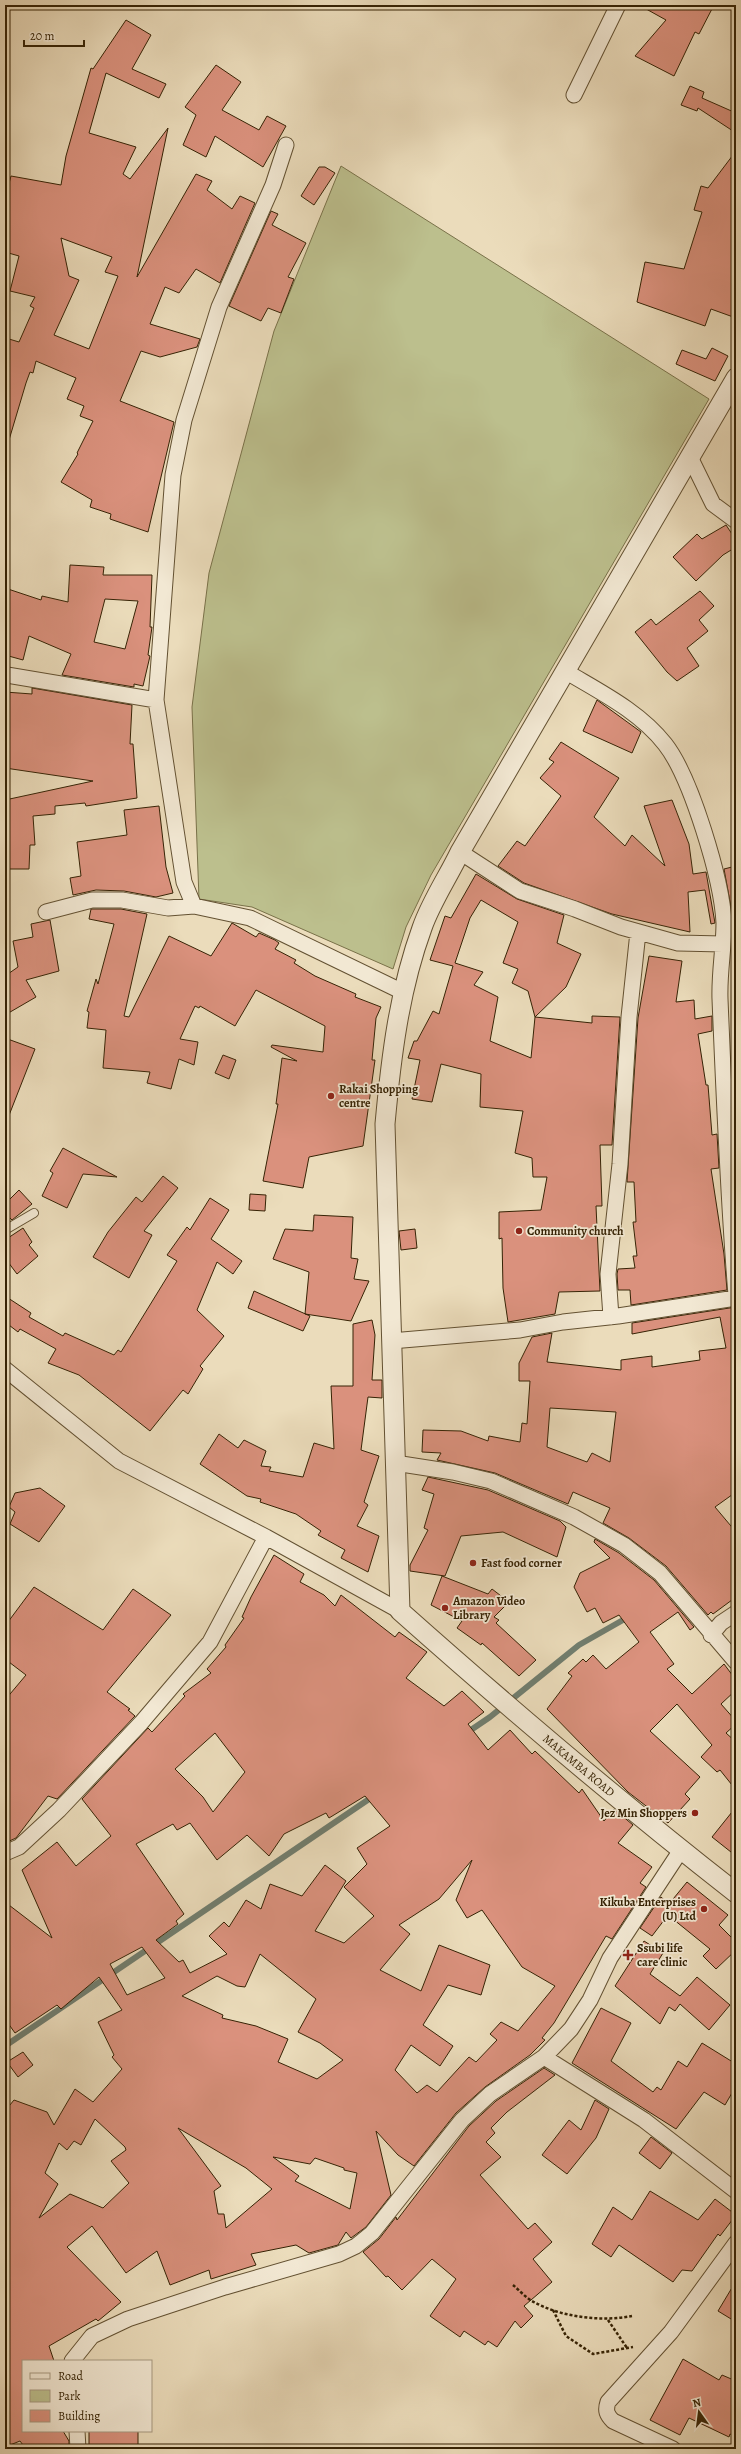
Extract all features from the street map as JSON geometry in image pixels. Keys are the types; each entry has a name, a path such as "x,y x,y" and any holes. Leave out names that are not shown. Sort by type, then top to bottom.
{"street":[{"path":"574,95 618,5"},
{"path":"194,906 184,882 156,700 173,475 184,420 219,307 273,185 286,145"},
{"path":"400,1611 385,1124 390,1067 402,992 422,927 460,852 736,378"},
{"path":"690,457 712,504 736,521"},
{"path":"391,1342 498,1333 736,1297 727,1176 720,999 724,921 719,889 695,806 681,771 666,745 652,728 635,714 565,671"},
{"path":"7,675 156,700"},
{"path":"460,852 520,891 638,932 678,943 723,944"},
{"path":"46,912 92,900 122,900 168,908 194,906 250,918 402,992"},
{"path":"611,1317 608,1274 620,1164 629,1018 638,932"},
{"path":"5,1369 119,1461 266,1537 400,1611"},
{"path":"395,1463 454,1472 491,1481 580,1520 624,1545 660,1574 711,1635 736,1662"},
{"path":"5,1853 18,1847 59,1810 112,1755 210,1642 266,1537"},
{"name":"MAKAMBA ROAD","path":"400,1611 535,1728 681,1850 736,1892"},
{"path":"711,1635 721,1623 736,1613"},
{"path":"73,2360 92,2336 128,2319 225,2287 326,2258 356,2246 372,2233 462,2120 490,2094 544,2057 571,2030 590,2000 610,1958 681,1850"},
{"path":"544,2057 644,2120 736,2191"},
{"path":"674,2449 613,2422 608,2416 606,2408 608,2402 671,2332 736,2243"},
{"path":"76,2432 78,2449"}],"lane":[{"path":"5,1230 34,1213"}],"path":[{"path":"512,2285 531,2301 553,2310 608,2320 632,2316"},
{"path":"553,2310 566,2336 593,2354 627,2348 608,2320"}],"green space":[{"path":"341,166 709,399 431,875 406,927 393,969 252,907 199,899 192,707 209,573 274,331"}],"building":[{"path":"639,5 714,5 699,34 695,32 674,76 635,56 666,20"},
{"path":"126,20 151,35 132,69 166,84 159,98 106,73 89,133 136,147 123,174 130,179 168,128 137,277 196,174 212,181 207,190 232,209 240,196 255,203 220,283 196,269 179,293 165,287 150,324 200,339 197,347 160,357 141,351 120,401 174,422 148,532 110,519 111,514 90,507 92,500 61,482 78,454 77,453 93,421 80,416 84,406 67,399 76,378 36,361 33,373 30,372 26,383 9,440 5,439 5,352 9,339 19,342 34,308 30,306 35,297 10,291 19,256 5,252 5,199 11,176 61,185 66,156 91,68 93,69","holes":["61,238 112,257 105,272 118,276 89,349 54,335 79,280 69,276"]},
{"path":"216,65 241,82 222,110 259,130 267,116 286,126 263,167 215,136 206,157 183,145 196,115 185,107"},
{"path":"690,86 704,92 702,98 736,113 736,133 698,108 697,111 681,105"},
{"path":"736,151 736,318 711,309 705,326 637,302 645,262 684,269 702,212 694,210 701,186 708,188"},
{"path":"319,167 325,167 335,173 314,205 301,196"},
{"path":"271,211 278,214 272,225 306,243 288,277 294,279 281,313 268,308 261,321 229,306"},
{"path":"712,348 728,356 715,381 676,364 682,350 706,359"},
{"path":"726,525 736,540 736,547 723,555 696,581 673,557 697,534 702,539"},
{"path":"70,565 104,567 103,575 152,575 150,627 152,627 148,655 150,656 143,686 134,684 134,687 62,675 71,654 29,636 23,660 5,655 5,588 41,600 42,596 68,602","holes":["105,599 138,601 125,649 94,642"]},
{"path":"700,591 714,606 699,620 708,631 687,648 699,666 677,681 667,672 635,632 651,619 656,625"},
{"path":"32,688 132,705 130,744 133,744 137,798 86,806 85,803 55,806 55,814 33,816 35,845 30,845 29,869 5,869 5,800 93,781 5,768 5,692 32,694"},
{"path":"597,700 641,732 632,753 583,731"},
{"path":"561,742 619,778 594,817 625,846 632,835 665,866 644,806 672,800 689,844 693,874 706,872 715,923 711,924 705,890 688,892 690,932 612,914 524,883 498,866 517,841 525,846 561,796 540,778 554,762 549,759"},
{"path":"159,806 166,867 173,893 156,897 124,891 96,890 73,895 70,878 81,876 77,842 127,835 124,810"},
{"path":"736,866 736,917 733,918 724,869"},
{"path":"476,874 517,899 564,915 557,943 581,954 566,987 535,1017 592,1023 592,1016 620,1017 612,1145 600,1145 602,1206 596,1206 600,1291 559,1292 555,1314 508,1322 503,1288 502,1238 499,1239 499,1212 541,1210 547,1177 533,1177 532,1158 515,1153 523,1111 480,1107 481,1074 441,1064 432,1102 412,1099 420,1060 408,1058 414,1041 417,1041 433,1011 439,1014 453,966 430,960 445,916 451,918","holes":["481,900 518,922 503,963 518,969 512,983 528,991 535,1017 531,1058 490,1041 498,997 474,985 483,972 455,963 470,918"]},
{"path":"91,909 121,909 147,914 124,1016 129,1017 169,936 211,956 232,923 256,937 259,933 275,940 279,943 275,949 296,960 294,963 315,976 356,994 355,997 381,1007 376,1018 372,1060 375,1060 363,1146 309,1157 303,1188 263,1181 278,1104 276,1104 282,1058 297,1061 271,1047 272,1045 323,1052 325,1026 256,990 235,1026 200,1006 199,1008 195,1006 180,1039 198,1042 194,1065 179,1059 171,1089 147,1083 150,1072 103,1068 106,1030 87,1028 89,1012 87,1011 96,979 98,984 114,924 89,919"},
{"path":"50,920 59,971 26,980 36,997 5,1015 5,976 18,967 13,941 33,937 31,924"},
{"path":"649,956 682,961 676,1002 694,1000 695,1019 712,1016 712,1031 698,1034 706,1085 708,1085 712,1135 717,1134 719,1168 711,1169 724,1254 727,1290 631,1305 630,1290 618,1290 617,1274 618,1269 635,1268 633,1256 637,1256 633,1222 636,1222 634,1182 627,1182 638,1018"},
{"path":"5,1038 35,1049 6,1123 5,1123"},
{"path":"223,1055 236,1060 229,1079 215,1073"},
{"path":"63,1148 117,1177 83,1174 67,1208 42,1196 53,1173 50,1171"},
{"path":"163,1176 178,1188 144,1231 152,1235 129,1278 93,1257 108,1232 136,1197 142,1202"},
{"path":"19,1190 32,1204 12,1220 5,1213 5,1204"},
{"path":"250,1194 266,1195 265,1211 249,1210"},
{"path":"210,1198 229,1210 211,1239 242,1261 233,1274 217,1262 197,1310 224,1336 200,1366 203,1369 188,1394 183,1390 150,1431 79,1375 48,1363 56,1349 20,1329 18,1332 5,1322 5,1296 31,1313 29,1317 63,1336 65,1333 114,1355 118,1350 121,1352 177,1261 167,1255 187,1227 190,1230"},
{"path":"314,1215 353,1217 351,1258 358,1259 354,1279 369,1281 351,1321 305,1314 309,1272 273,1259 285,1229 313,1231"},
{"path":"23,1228 32,1242 29,1245 38,1256 17,1274 5,1258 5,1240"},
{"path":"415,1229 417,1248 401,1250 399,1231"},
{"path":"254,1291 310,1316 303,1331 248,1308"},
{"path":"736,1307 736,1492 715,1507 736,1532 736,1597 713,1614 711,1612 708,1615 666,1566 629,1538 603,1523 610,1508 573,1492 568,1504 495,1473 437,1460 441,1453 422,1452 423,1430 461,1431 488,1441 489,1436 520,1442 522,1423 527,1424 530,1381 519,1381 519,1363 532,1337 552,1333 547,1362 621,1370 621,1360 652,1356 652,1367 700,1360 699,1351 726,1348 720,1317 632,1334 632,1323","holes":["550,1408 616,1412 610,1462 592,1453 587,1462 547,1447"]},
{"path":"372,1320 375,1335 372,1380 382,1380 382,1398 368,1397 361,1450 379,1456 364,1502 368,1505 357,1526 379,1536 368,1572 341,1558 345,1550 318,1535 321,1531 296,1514 260,1502 261,1499 247,1496 200,1464 219,1434 238,1448 244,1440 266,1451 261,1466 271,1467 269,1471 303,1477 314,1443 334,1449 331,1386 353,1386 353,1324"},
{"path":"428,1477 488,1490 560,1521 566,1527 557,1557 503,1532 461,1536 445,1576 410,1571 410,1565 428,1530 424,1528 434,1494 422,1490"},
{"path":"40,1488 65,1506 39,1542 10,1524 15,1512 9,1507 15,1493"},
{"path":"595,1539 619,1553 654,1580 694,1627 690,1630 678,1612 650,1632 674,1664 667,1669 692,1694 724,1664 736,1680 736,1690 721,1704 736,1721 736,1724 726,1733 736,1742 736,1790 720,1770 717,1772 701,1757 712,1745 677,1704 650,1731 700,1777 685,1794 690,1799 668,1823 628,1792 547,1709 572,1676 568,1673 583,1659 586,1662 593,1655 606,1669 639,1642 619,1615 603,1623 595,1608 587,1612 574,1587 580,1573 610,1558 594,1542"},
{"path":"274,1555 304,1574 300,1582 324,1595 335,1606 341,1595 395,1637 399,1632 427,1652 406,1678 444,1706 462,1691 484,1712 468,1724 488,1750 510,1730 532,1754 535,1751 579,1793 582,1789 604,1821 614,1809 633,1825 618,1843 652,1867 640,1883 646,1887 612,1939 606,1936 554,2023 542,2038 545,2040 530,2055 485,2087 456,2113 414,2166 398,2155 376,2131 391,2195 366,2227 351,2238 346,2232 338,2245 309,2253 296,2245 251,2254 256,2265 211,2279 209,2270 170,2285 157,2251 126,2273 92,2226 67,2247 121,2302 98,2321 96,2319 49,2346 54,2360 22,2360 22,2432 64,2432 69,2441 69,2449 26,2449 20,2441 5,2447 5,2111 14,2100 47,2112 54,2125 75,2089 93,2102 122,2069 112,2057 114,2055 98,2022 122,2010 99,1977 61,2009 57,2005 15,2033 5,2019 5,1902 52,1938 22,1870 57,1842 76,1866 111,1836 82,1799 148,1728 152,1732 185,1696 183,1694 211,1673 207,1669 226,1647 225,1645 244,1618 242,1617","holes":["215,1733 245,1772 213,1812 203,1797 175,1769","365,1796 390,1826 357,1848 367,1864 344,1887 374,1916 344,1943 315,1931 346,1881 325,1865 302,1896 270,1884 261,1909 246,1900 229,1927 224,1922 209,1936 227,1954 190,1973 183,1960 179,1962 156,1940 178,1924 176,1921 184,1914 136,1844 173,1824 177,1830 190,1823 217,1860 247,1835 269,1856 284,1834 326,1813 329,1818","472,1860 456,1900 467,1918 482,1910 522,1967 555,1986 518,2031 501,2022 490,2034 497,2040 476,2062 469,2057 437,2092 427,2085 417,2093 395,2070 411,2045 440,2066 453,2046 423,2025 448,1985 481,1995 490,1965 439,1945 421,1991 380,1970 410,1934 399,1925 439,1899","142,1947 165,1978 127,1995 110,1964","260,1954 316,1999 298,2032 320,2043 343,2060 317,2079 278,2062 288,2039 256,2026 222,2018 223,2015 182,1996 217,1976 237,1986 245,1987","95,2119 125,2147 126,2150 111,2161 129,2183 103,2208 70,2194 39,2218 58,2184 45,2173 59,2143 67,2150 74,2141 81,2145","178,2128 246,2168 272,2189 226,2228 224,2214 218,2214 214,2191 221,2186","273,2157 310,2164 315,2158 344,2168 344,2170 357,2173 350,2209 295,2181 299,2176"]},
{"path":"442,1576 488,1594 492,1589 509,1602 494,1617 499,1620 496,1623 536,1660 519,1676 482,1643 481,1645 457,1628 462,1621 431,1605"},
{"path":"34,1587 103,1630 133,1589 171,1615 107,1692 130,1709 128,1710 135,1716 57,1799 48,1796 16,1838 5,1843 5,1700 26,1675 5,1659 5,1626"},
{"path":"736,1807 736,1856 712,1837"},
{"path":"687,1882 728,1915 719,1925 736,1942 736,1950 716,1969 703,1956 710,1949 668,1915 652,1936 640,1928 661,1897 669,1904"},
{"path":"644,1941 663,1953 650,1974 680,1996 697,1977 730,2005 709,2030 680,2004 675,2011 669,2007 660,2024 615,1986"},
{"path":"601,2008 631,2023 611,2061 653,2092 657,2087 661,2090 678,2061 687,2067 702,2043 736,2064 736,2086 725,2105 704,2092 676,2129 572,2063"},
{"path":"23,2052 33,2065 18,2077 7,2062"},
{"path":"544,2068 555,2075 507,2112 491,2128 495,2133 486,2142 501,2157 480,2175 528,2229 535,2223 552,2242 533,2259 552,2282 524,2306 533,2316 521,2328 515,2321 497,2347 488,2341 485,2345 464,2331 460,2337 430,2316 456,2279 432,2259 402,2290 388,2276 386,2277 363,2252 379,2239 396,2217 397,2220 469,2126 496,2101"},
{"path":"595,2100 609,2109 596,2138 567,2174 542,2155 569,2120 581,2130"},
{"path":"651,2137 672,2153 660,2169 639,2153"},
{"path":"650,2191 698,2220 715,2199 736,2215 720,2236 718,2234 692,2271 682,2270 673,2282 619,2245 611,2257 592,2244 613,2207 632,2220"},
{"path":"736,2281 736,2322 718,2311"},
{"path":"683,2359 719,2380 722,2375 736,2381 736,2437 730,2434 729,2437 689,2418 680,2435 650,2420"},
{"path":"89,2432 138,2432 138,2449 89,2449"}],"waterway":[{"path":"465,1734 490,1717 579,1645 630,1616"},
{"path":"5,2046 375,1795"}],"place":[{"name":"Rakai Shopping centre","path":"331,1096"},
{"name":"Community church","path":"519,1231"},
{"name":"Fast food corner","path":"473,1563"},
{"name":"Amazon Video Library","path":"445,1608"},
{"name":"Jez Min Shoppers","path":"695,1813"},
{"name":"Kikuba Enterprises (U) Ltd","path":"704,1909"},
{"name":"Ssubi life care clinic","path":"628,1955"}]}
